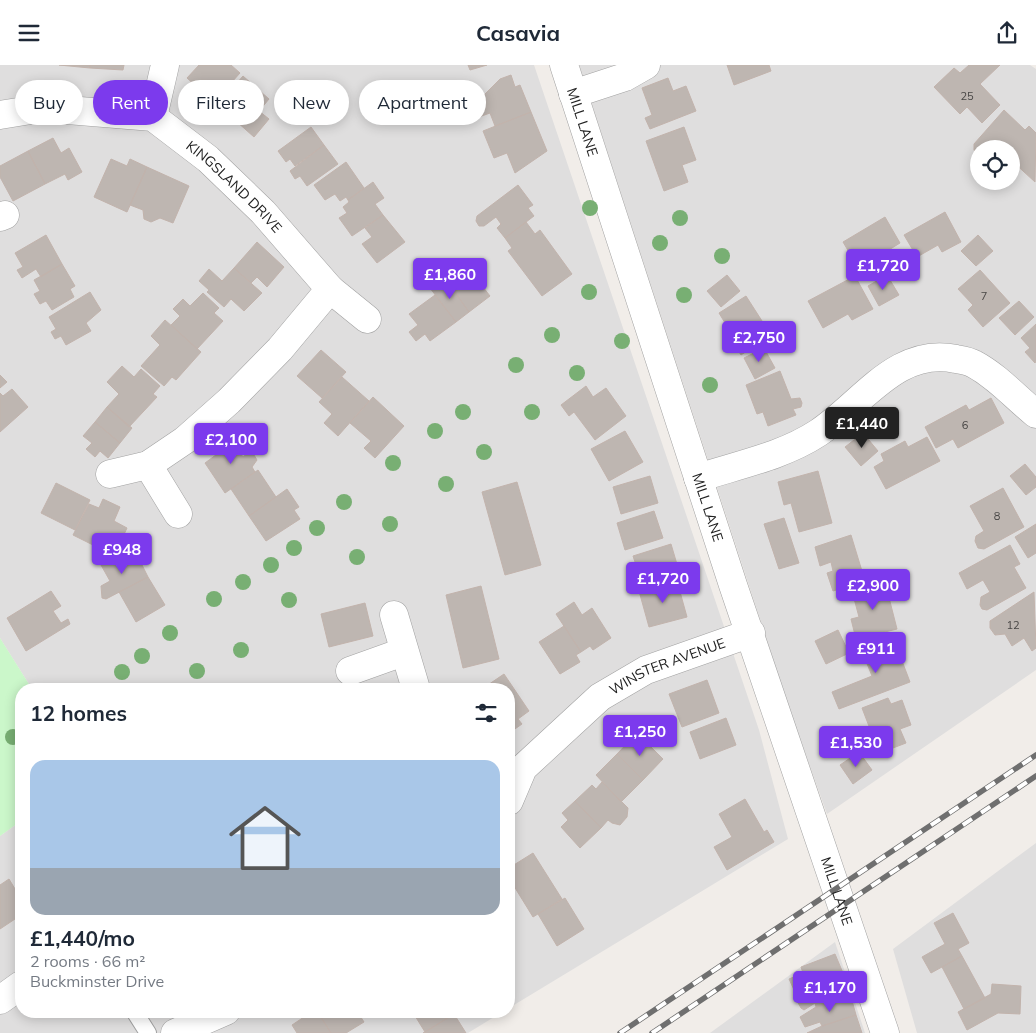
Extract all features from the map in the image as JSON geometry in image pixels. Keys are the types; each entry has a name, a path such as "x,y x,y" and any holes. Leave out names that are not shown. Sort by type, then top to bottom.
{"street":[{"path":"162,80 165,65"},
{"name":"MILL LANE","path":"564,65 698,478 886,1033"},
{"path":"573,94 625,77 646,65"},
{"path":"0,115 43,108 93,112"},
{"name":"KINGSLAND DRIVE","path":"163,125 208,159 263,212 330,289 366,319"},
{"path":"110,474 148,465 186,440 229,401 280,349 330,289"},
{"path":"698,478 790,449 819,433 885,377 906,364 927,358 946,357 972,362 995,377 1036,414"},
{"path":"148,465 178,514"},
{"path":"394,615 414,683"},
{"name":"WINSTER AVENUE","path":"516,765 600,697 646,670 751,633"},
{"path":"350,671 403,651"},
{"path":"0,1000 15,989"},
{"path":"175,1033 211,1018"}],"lane":[{"path":"138,1018 148,1033"}],"shaded area":[{"path":"0,65 534,65 759,730 788,839 515,1004 515,683 28,683 0,638"},
{"path":"579,65 1030,65 1036,69 1036,670 827,814 790,711"},
{"path":"15,825 15,1018 493,1018 468,1033 0,1033 0,836"},
{"path":"1036,843 1036,1033 917,1033 893,949"},
{"path":"835,942 865,1033 710,1033"}],"green space":[{"path":"0,638 28,683 15,683 15,825 0,836"}],"building":[{"path":"59,65 90,65 90,68"},
{"path":"90,65 124,65 123,70 90,68"},
{"path":"199,65 231,65 240,73 234,80 189,80 187,78"},
{"path":"468,65 487,65 470,70"},
{"path":"727,65 769,65 771,71 734,85"},
{"path":"969,65 1000,65 980,84 1000,105 982,123 967,107 960,114 934,87 954,68 960,73"},
{"path":"511,75 515,87 520,85 531,112 495,126 490,113 486,114 486,93 500,79"},
{"path":"243,76 248,80 240,80"},
{"path":"668,78 673,91 686,86 696,111 650,129 645,118 652,115 642,88"},
{"path":"264,95 269,99 264,105"},
{"path":"1004,110 1025,130 1029,126 1036,133 1035,182 1020,168 1020,140 978,140"},
{"path":"531,112 547,151 515,173 507,153 494,158 483,131"},
{"path":"264,115 269,119 264,125"},
{"path":"240,125 264,125 254,137"},
{"path":"311,127 324,145 295,166 290,159 286,162 278,151"},
{"path":"684,127 696,160 682,165 688,182 664,191 646,141"},
{"path":"53,138 61,153 69,148 82,172 68,180 65,174 45,184 28,151"},
{"path":"324,145 338,164 307,186 300,176 295,179 290,171"},
{"path":"28,151 45,184 13,201 0,177 0,166"},
{"path":"111,159 127,166 130,159 147,167 127,212 94,197"},
{"path":"346,162 364,188 348,200 346,197 340,201 335,194 325,200 314,185"},
{"path":"147,167 189,186 173,223 160,218 151,222 144,219 143,210 130,205"},
{"path":"373,182 384,198 375,204 383,215 352,236 339,218 347,213 343,207 349,202 348,200"},
{"path":"518,185 533,205 528,208 534,216 505,238 497,228 501,224 496,217 484,226 479,226 476,221 477,216"},
{"path":"945,212 961,242 942,252 938,245 917,257 904,235"},
{"path":"383,215 405,242 377,263 362,244 372,237 365,228"},
{"path":"885,217 900,243 879,256 883,262 862,274 843,242"},
{"path":"526,222 535,234 540,230 572,274 542,296 508,251 512,248 505,238"},
{"path":"46,235 62,264 41,277 36,269 22,278 17,270 23,267 15,253"},
{"path":"978,235 993,251 976,266 961,251"},
{"path":"257,242 284,267 267,287 257,277 251,283 234,268"},
{"path":"62,264 75,286 70,289 74,297 52,310 46,301 40,304 34,294 40,291 34,280"},
{"path":"448,267 453,269 459,277 469,269 490,296 469,312 444,277 442,271"},
{"path":"234,268 262,293 244,311 231,299 224,307 207,292 209,290 199,281 209,269 222,281"},
{"path":"980,270 1010,303 983,327 968,310 973,305 958,289"},
{"path":"727,275 740,291 721,307 707,291"},
{"path":"887,275 899,295 879,306 868,286"},
{"path":"855,276 873,309 852,320 848,314 823,328 808,301"},
{"path":"444,277 469,312 456,322 430,288"},
{"path":"90,292 101,310 86,323 91,331 66,345 61,336 55,339 51,332 56,329 49,317"},
{"path":"203,293 219,308 214,313 223,321 197,349 171,325 180,316 173,309 183,299 190,306"},
{"path":"435,295 456,322 430,341 425,334 416,341 409,332 418,325 409,314"},
{"path":"746,296 771,335 741,355 730,337 733,336 719,313"},
{"path":"1019,301 1034,317 1015,335 999,318"},
{"path":"165,320 201,352 176,380 172,377 164,386 141,366 160,345 151,336"},
{"path":"1036,324 1035,363 1025,352 1030,348 1021,338"},
{"path":"764,348 775,368 755,379 744,358"},
{"path":"321,350 346,372 322,398 297,376"},
{"path":"122,366 134,377 141,369 160,386 153,394 157,397 129,427 107,407 119,394 107,382"},
{"path":"780,371 791,399 800,398 802,403 801,407 793,409 796,415 768,426 763,412 757,414 746,385"},
{"path":"0,375 7,382 0,388"},
{"path":"342,377 369,401 338,436 324,423 332,414 319,402"},
{"path":"586,386 593,397 606,388 626,416 595,440 574,412 569,416 561,405"},
{"path":"12,389 28,407 0,432 0,393 3,396"},
{"path":"373,397 404,426 375,458 364,448 371,441 350,423"},
{"path":"991,398 1004,423 958,448 953,439 936,448 925,427 966,405 969,410"},
{"path":"107,407 132,428 120,443 95,422"},
{"path":"95,422 120,443 108,458 100,451 95,457 86,449 92,443 83,436"},
{"path":"625,431 643,462 609,481 591,449"},
{"path":"863,433 878,451 861,466 845,447"},
{"path":"235,435 245,450 240,453 243,457 248,453 254,455 257,460 252,467 255,472 225,493 205,463 224,449 221,445"},
{"path":"927,437 940,461 886,489 874,467 884,461 881,454 905,441 908,447"},
{"path":"1025,464 1036,477 1036,487 1026,495 1010,476"},
{"path":"258,470 276,497 249,516 231,489"},
{"path":"818,471 832,523 799,532 791,503 784,505 778,482"},
{"path":"650,476 658,503 621,514 613,487"},
{"path":"517,482 541,565 505,575 482,492"},
{"path":"56,483 90,500 75,530 41,513"},
{"path":"1003,488 1024,527 984,549 978,548 975,541 976,536 984,531 970,506"},
{"path":"287,489 299,507 294,510 300,519 266,541 249,516"},
{"path":"103,499 120,507 114,521 127,528 117,549 106,544 103,550 73,535 89,504 99,508"},
{"path":"654,511 663,538 625,550 617,523"},
{"path":"784,518 799,563 779,569 764,524"},
{"path":"1036,524 1036,553 1028,558 1015,537"},
{"path":"851,535 865,581 833,591 827,573 833,571 831,562 820,566 815,547"},
{"path":"671,544 679,571 642,583 633,556"},
{"path":"1010,545 1020,564 1014,567 1026,588 987,610 982,609 980,605 981,597 990,592 983,580 967,589 959,573"},
{"path":"123,554 128,563 138,557 148,577 106,599 102,598 101,586 110,581 101,565"},
{"path":"148,577 165,605 136,622 119,592"},
{"path":"677,581 687,617 649,627 639,591"},
{"path":"885,582 897,629 856,639 851,619 859,617 852,591"},
{"path":"481,586 499,659 463,668 446,595"},
{"path":"51,591 61,606 53,611 61,623 68,619 70,624 26,651 7,618"},
{"path":"1034,592 1036,648 1032,651 1024,638 1012,646 1005,634 995,635 990,628 990,621"},
{"path":"574,602 582,615 592,608 611,638 593,650 590,646 581,652 556,614"},
{"path":"365,603 373,636 329,647 321,614"},
{"path":"564,626 581,652 576,655 580,662 560,674 539,642"},
{"path":"838,630 849,653 826,664 815,641"},
{"path":"893,637 910,682 839,709 832,692 872,676 861,649"},
{"path":"504,674 510,683 491,683"},
{"path":"707,680 719,713 682,727 669,694"},
{"path":"515,690 529,711 518,719 522,724 515,729"},
{"path":"888,698 891,704 902,700 911,725 900,729 906,743 872,756 864,737 872,734 862,708"},
{"path":"726,718 736,745 700,759 690,732"},
{"path":"637,733 663,759 643,780 617,754"},
{"path":"859,752 872,770 853,784 840,765"},
{"path":"617,754 643,780 621,802 596,775"},
{"path":"602,782 628,808 627,817 620,825 608,820 601,828 575,801 592,785 596,789"},
{"path":"745,799 764,832 767,830 774,842 727,870 714,847 732,837 719,814"},
{"path":"575,801 601,828 580,848 561,827 568,820 562,813"},
{"path":"533,853 562,899 533,917 515,888 515,864"},
{"path":"9,879 15,889 15,919 0,929 0,885"},
{"path":"565,898 584,929 557,946 538,914"},
{"path":"953,913 969,943 958,949 962,956 931,973 922,957 945,944 934,923"},
{"path":"835,954 843,973 795,992 789,979 803,973 801,967"},
{"path":"962,956 985,998 964,1009 942,967"},
{"path":"843,973 851,997 816,1007 815,1003 804,1010 801,1008 797,1001 799,996 809,990 809,986"},
{"path":"992,984 1021,986 1020,1014 998,1013 967,1030 958,1012 991,994"},
{"path":"851,997 856,1015 822,1026 820,1022 805,1027 800,1017 816,1007"},
{"path":"856,1015 862,1033 807,1033 822,1026"},
{"path":"302,1018 321,1018 331,1033 297,1033 292,1025"},
{"path":"321,1018 361,1018 364,1022 346,1033 331,1033"},
{"path":"416,1018 448,1018 425,1032"},
{"path":"448,1018 457,1018 466,1033 423,1033"}],"railway":[{"path":"620,1033 1036,755"},
{"path":"652,1033 1036,776"}]}
